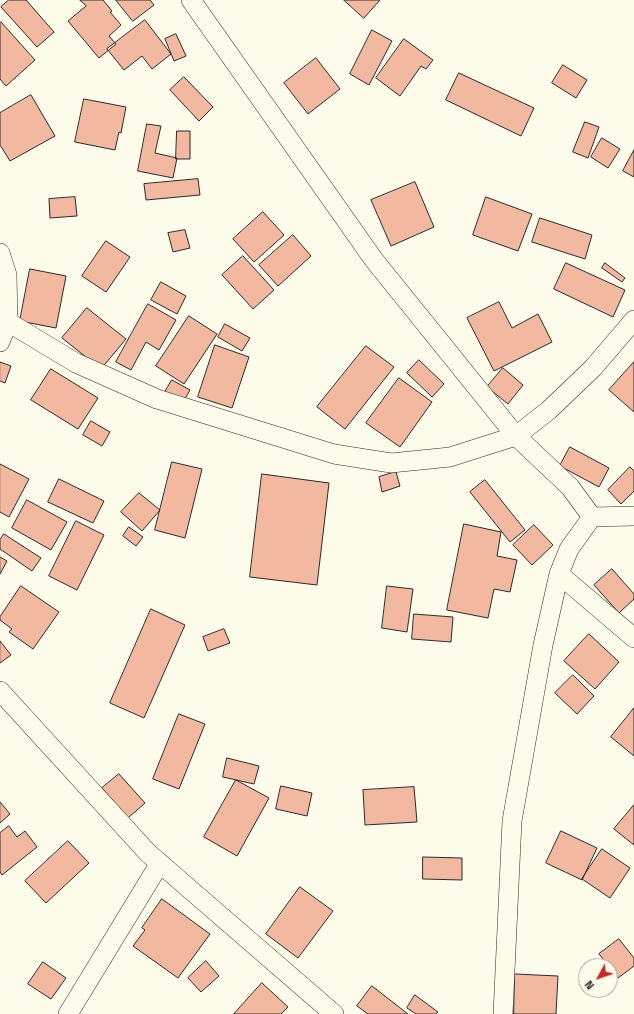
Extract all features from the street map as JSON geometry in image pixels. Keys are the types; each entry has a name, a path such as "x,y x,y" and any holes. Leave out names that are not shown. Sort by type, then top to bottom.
{"street":[{"path":"191,0 374,260 516,436 570,487 592,517"},
{"path":"0,254 7,275 8,322 0,342"},
{"path":"8,322 76,363 157,399 334,454 391,463 450,457 516,436 549,410 593,368 634,320"},
{"path":"592,517 634,516"},
{"path":"503,1014 512,821 543,645 559,574 568,549 592,517"},
{"path":"559,574 634,638"},
{"path":"0,691 148,853 334,1014"},
{"path":"68,1014 160,863"}],"building":[{"path":"9,0 26,0 54,32 37,47 1,7"},
{"path":"80,0 103,0 112,11 110,12 121,25 109,36 116,44 99,58 68,21 86,6"},
{"path":"116,0 150,0 154,5 133,21"},
{"path":"344,0 380,0 364,18"},
{"path":"145,20 171,54 152,69 142,56 124,70 107,49"},
{"path":"1,22 35,60 6,86 0,79"},
{"path":"372,30 392,41 369,85 350,74"},
{"path":"176,34 186,56 174,61 165,39"},
{"path":"404,39 433,60 426,69 421,66 400,96 376,78"},
{"path":"316,58 340,89 308,114 284,83"},
{"path":"563,65 587,80 576,98 552,83"},
{"path":"459,73 534,108 521,136 446,100"},
{"path":"184,77 213,107 199,121 170,90"},
{"path":"31,95 55,136 10,161 0,145 0,113"},
{"path":"84,99 126,107 121,133 119,132 115,150 75,142"},
{"path":"585,122 599,127 588,158 573,152"},
{"path":"147,124 161,126 155,153 177,158 173,178 138,171"},
{"path":"177,131 190,131 190,159 176,159"},
{"path":"602,138 620,149 608,168 591,157"},
{"path":"634,150 634,177 623,171"},
{"path":"198,179 200,195 146,200 144,184"},
{"path":"415,182 434,227 391,246 371,200"},
{"path":"75,197 77,216 50,218 49,199"},
{"path":"486,197 532,214 518,251 473,235"},
{"path":"263,212 284,235 254,262 233,239"},
{"path":"540,218 592,235 585,259 532,242"},
{"path":"185,230 190,248 173,252 168,233"},
{"path":"293,235 311,256 278,286 259,265"},
{"path":"106,241 130,257 106,292 82,276"},
{"path":"243,256 274,290 253,309 222,275"},
{"path":"566,263 625,290 613,317 554,289"},
{"path":"605,263 625,278 622,282 602,268"},
{"path":"30,269 66,276 56,328 20,321"},
{"path":"161,282 186,296 177,314 151,300"},
{"path":"499,302 512,328 538,314 552,342 494,371 467,318"},
{"path":"148,304 176,320 159,350 146,342 131,370 116,362"},
{"path":"87,308 126,339 101,369 62,338"},
{"path":"189,316 217,334 184,384 156,366"},
{"path":"225,324 250,338 242,351 218,337"},
{"path":"215,345 249,357 232,408 198,397"},
{"path":"366,346 394,367 345,429 317,407"},
{"path":"419,360 444,384 432,397 407,373"},
{"path":"0,362 11,366 5,383 0,381"},
{"path":"634,362 634,412 609,390"},
{"path":"503,368 523,385 508,404 487,387"},
{"path":"51,369 98,398 78,429 31,400"},
{"path":"399,378 432,402 400,447 366,423"},
{"path":"172,380 190,390 183,402 165,392"},
{"path":"91,421 110,432 102,446 83,435"},
{"path":"570,447 609,468 599,487 560,466"},
{"path":"172,462 202,469 185,538 155,530"},
{"path":"0,464 29,479 9,517 0,512"},
{"path":"630,467 634,471 634,491 621,504 608,490"},
{"path":"396,472 400,486 382,492 379,477"},
{"path":"262,474 329,483 317,585 250,577"},
{"path":"59,479 104,501 93,523 48,502"},
{"path":"485,480 525,530 510,542 470,492"},
{"path":"139,493 160,510 142,531 121,512"},
{"path":"27,500 67,522 51,550 12,528"},
{"path":"76,521 104,535 77,590 49,576"},
{"path":"464,524 501,532 497,556 517,560 510,592 494,589 488,618 447,610"},
{"path":"534,525 553,545 532,565 513,545"},
{"path":"129,527 143,537 136,546 123,536"},
{"path":"4,534 41,558 32,571 0,549 0,540"},
{"path":"0,557 7,561 0,574"},
{"path":"612,569 634,594 634,599 619,613 594,585"},
{"path":"21,586 59,612 33,649 9,632 12,629 0,620 0,617"},
{"path":"387,586 413,589 407,632 382,628"},
{"path":"151,609 185,625 144,718 110,703"},
{"path":"414,614 453,617 451,642 412,639"},
{"path":"224,629 230,643 208,651 203,637"},
{"path":"589,634 619,662 595,689 564,661"},
{"path":"0,641 11,655 0,663"},
{"path":"573,675 594,696 577,714 555,693"},
{"path":"634,708 634,756 611,737"},
{"path":"179,714 205,724 179,789 153,779"},
{"path":"227,758 259,766 254,784 223,777"},
{"path":"119,774 145,803 128,818 102,788"},
{"path":"236,780 269,798 237,856 204,837"},
{"path":"281,786 312,793 307,816 276,809"},
{"path":"414,787 417,822 365,825 363,790"},
{"path":"0,802 10,814 0,823"},
{"path":"634,805 634,845 614,829"},
{"path":"9,826 17,837 25,831 37,847 2,875 0,872 0,833"},
{"path":"561,831 597,848 582,880 546,863"},
{"path":"68,841 89,863 46,903 25,881"},
{"path":"602,849 630,868 610,898 582,879"},
{"path":"423,857 462,858 462,880 423,879"},
{"path":"300,887 333,911 298,958 266,934"},
{"path":"162,899 210,934 178,978 133,946 145,930 142,928"},
{"path":"619,939 634,958 634,966 618,978 618,958 602,958 599,954"},
{"path":"206,961 219,976 201,992 188,978"},
{"path":"43,962 66,978 51,999 28,984"},
{"path":"515,974 558,976 556,1014 514,1014"},
{"path":"262,983 288,1007 281,1014 234,1014"},
{"path":"372,986 408,1014 368,1014 357,1006"},
{"path":"415,995 438,1012 436,1014 416,1014 407,1008"}]}
